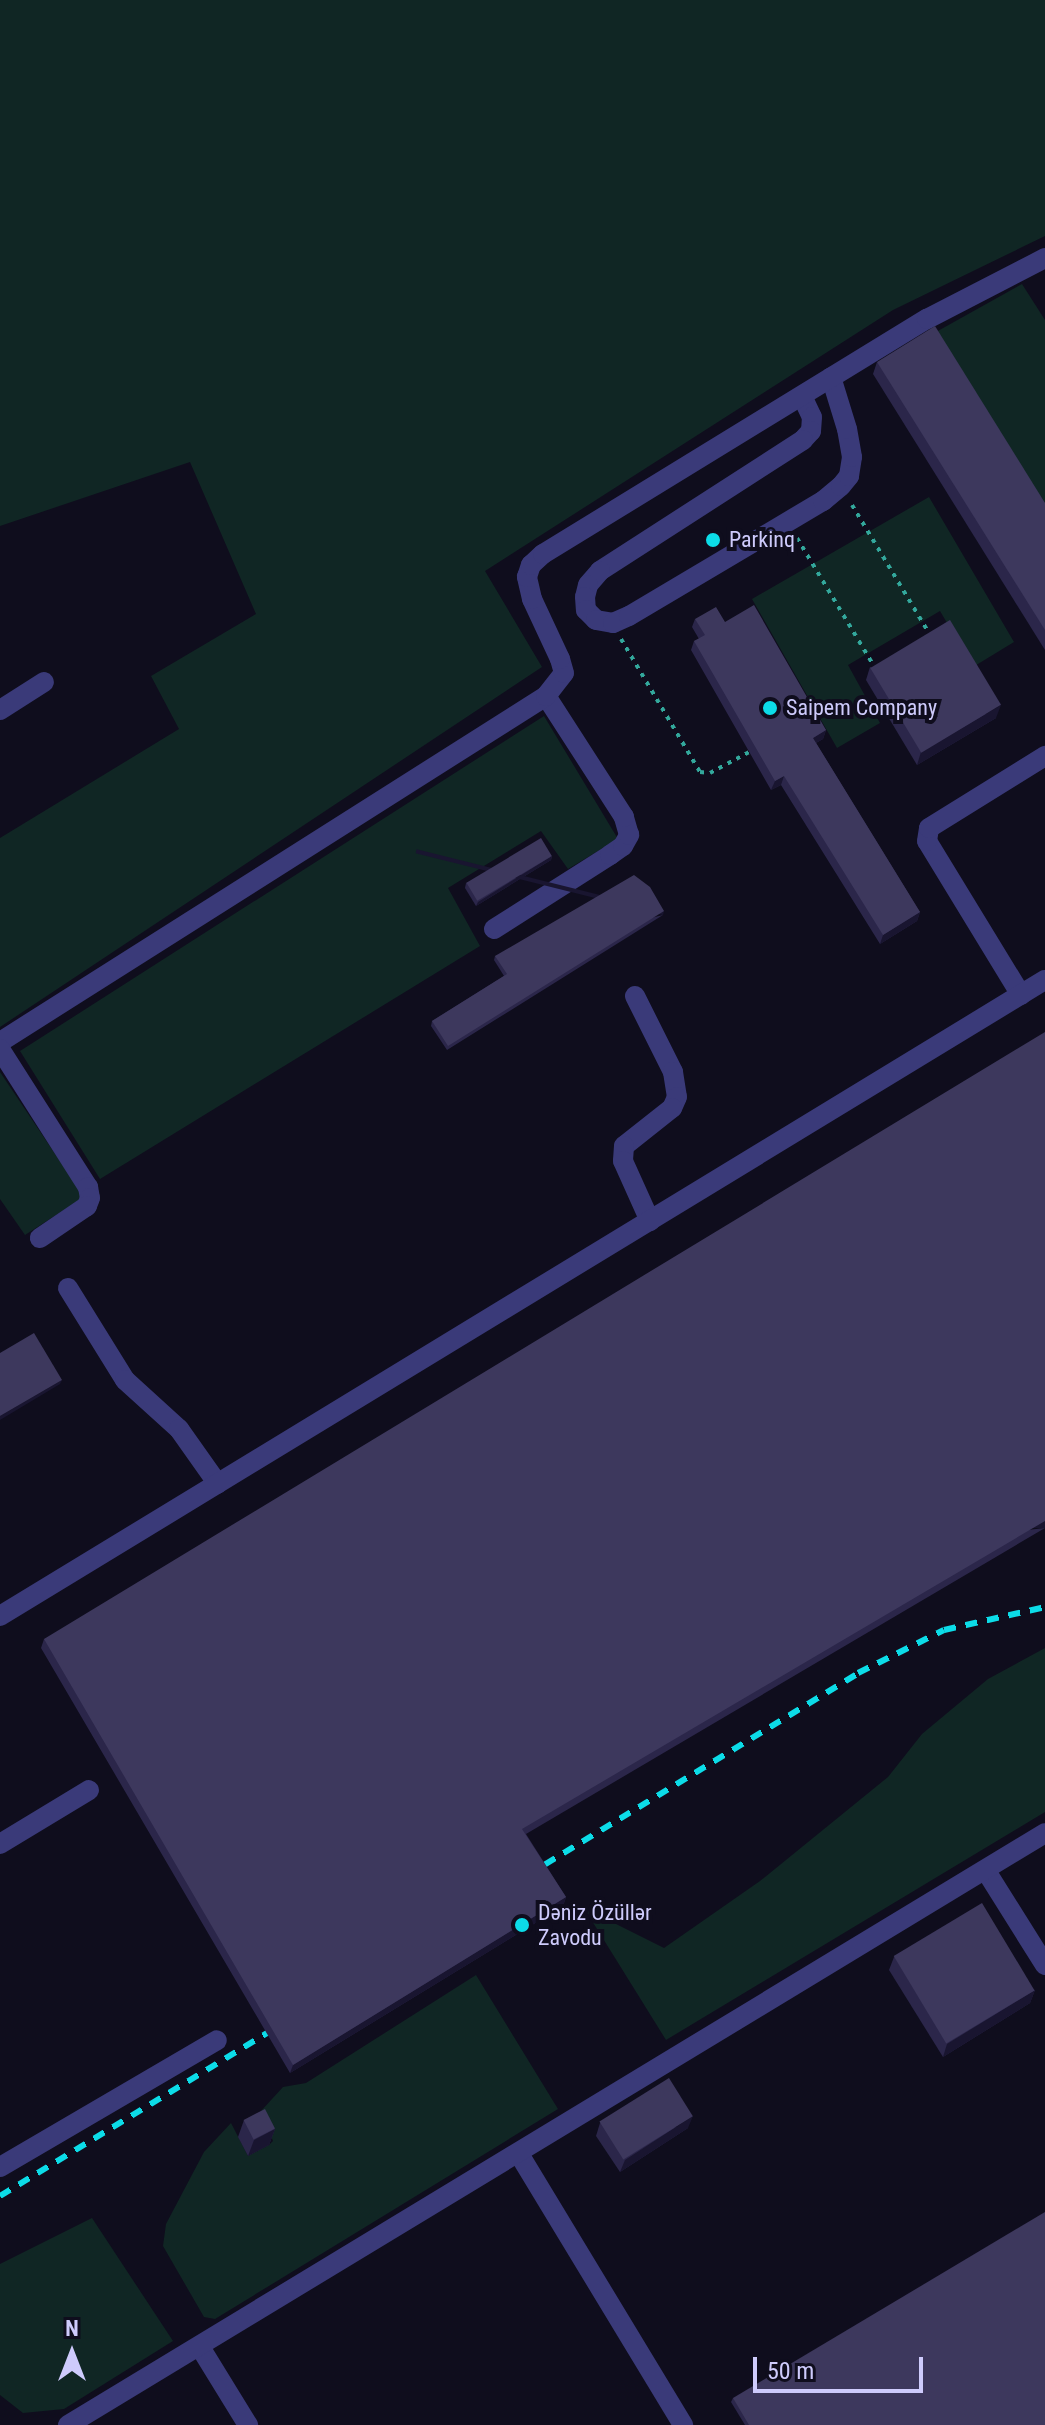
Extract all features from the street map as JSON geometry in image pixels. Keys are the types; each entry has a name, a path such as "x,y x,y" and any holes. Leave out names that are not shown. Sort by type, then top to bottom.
{"street":[{"path":"0,1042 546,696 564,673 532,599 527,577 531,565 543,554 831,377 980,290 1045,258"},
{"path":"802,396 812,417 811,431 803,440 600,571 588,585 586,610 596,620 613,623 787,522 841,486 849,476 852,457 831,377"},
{"path":"0,710 44,682"},
{"path":"494,929 623,846 629,835 624,817 546,696"},
{"path":"1021,995 927,841 929,828 1045,756"},
{"path":"0,1616 1045,980"},
{"path":"635,996 673,1072 677,1097 672,1108 624,1146 623,1161 650,1221"},
{"path":"0,1049 88,1187 87,1206 40,1238"},
{"path":"68,1288 125,1380 179,1429 218,1484"},
{"path":"0,1844 89,1790"},
{"path":"68,2425 1045,1833"},
{"path":"986,1871 1045,1965"},
{"path":"0,2167 217,2040"},
{"path":"519,2154 683,2425"},
{"path":"200,2347 248,2425"}],"path":[{"path":"841,486 933,640"},
{"path":"787,522 878,673"},
{"path":"613,623 700,772 710,773 749,752"}],"green space":[{"path":"0,0 1045,0 1045,236 893,310 485,571 542,667 0,1027 0,838 179,729 151,676 256,614 190,462 0,526"},
{"path":"1022,284 1045,320 1045,511 936,332"},
{"path":"929,497 1014,642 973,667 940,611 848,665 880,723 837,748 752,599"},
{"path":"544,716 618,839 568,869 541,831 448,888 480,946 100,1179 20,1051"},
{"path":"0,1072 84,1197 25,1235 0,1199"},
{"path":"1045,1648 1045,1812 666,2040 584,1908 664,1948 760,1881 888,1777 922,1734 988,1679"},
{"path":"476,1975 558,2109 215,2319 204,2317 163,2246 166,2224 204,2152 231,2123 248,2156 269,2145 273,2141 261,2111 283,2087 306,2083"},
{"path":"92,2218 173,2341 64,2409 23,2413 0,2395 0,2264"}],"building":[{"path":"935,326 1045,503 1045,630 877,362"},
{"path":"754,605 826,730 813,738 920,912 883,935 784,776 775,781 694,641 705,635 695,619 716,607 725,622"},
{"path":"950,620 1001,705 921,753 870,668"},
{"path":"541,838 552,856 477,901 466,883"},
{"path":"634,875 650,887 664,911 448,1046 432,1021 507,974 495,956"},
{"path":"1045,1032 1045,1521 522,1829 566,1897 293,2065 44,1639"},
{"path":"34,1333 62,1380 0,1416 0,1353"},
{"path":"982,1903 1035,1990 946,2043 894,1956"},
{"path":"669,2078 693,2116 623,2160 599,2121"},
{"path":"265,2109 275,2129 254,2139 244,2120"},
{"path":"1045,2212 1045,2425 749,2425 733,2398"}],"railway":[{"path":"526,1876 858,1673 944,1630 1045,1607"},
{"path":"0,2196 287,2021"}],"place":[{"name":"Parkinq","path":"713,540"},
{"name":"Saipem Company","path":"770,708"},
{"name":"Dəniz Özüllər Zavodu","path":"522,1925"}]}
